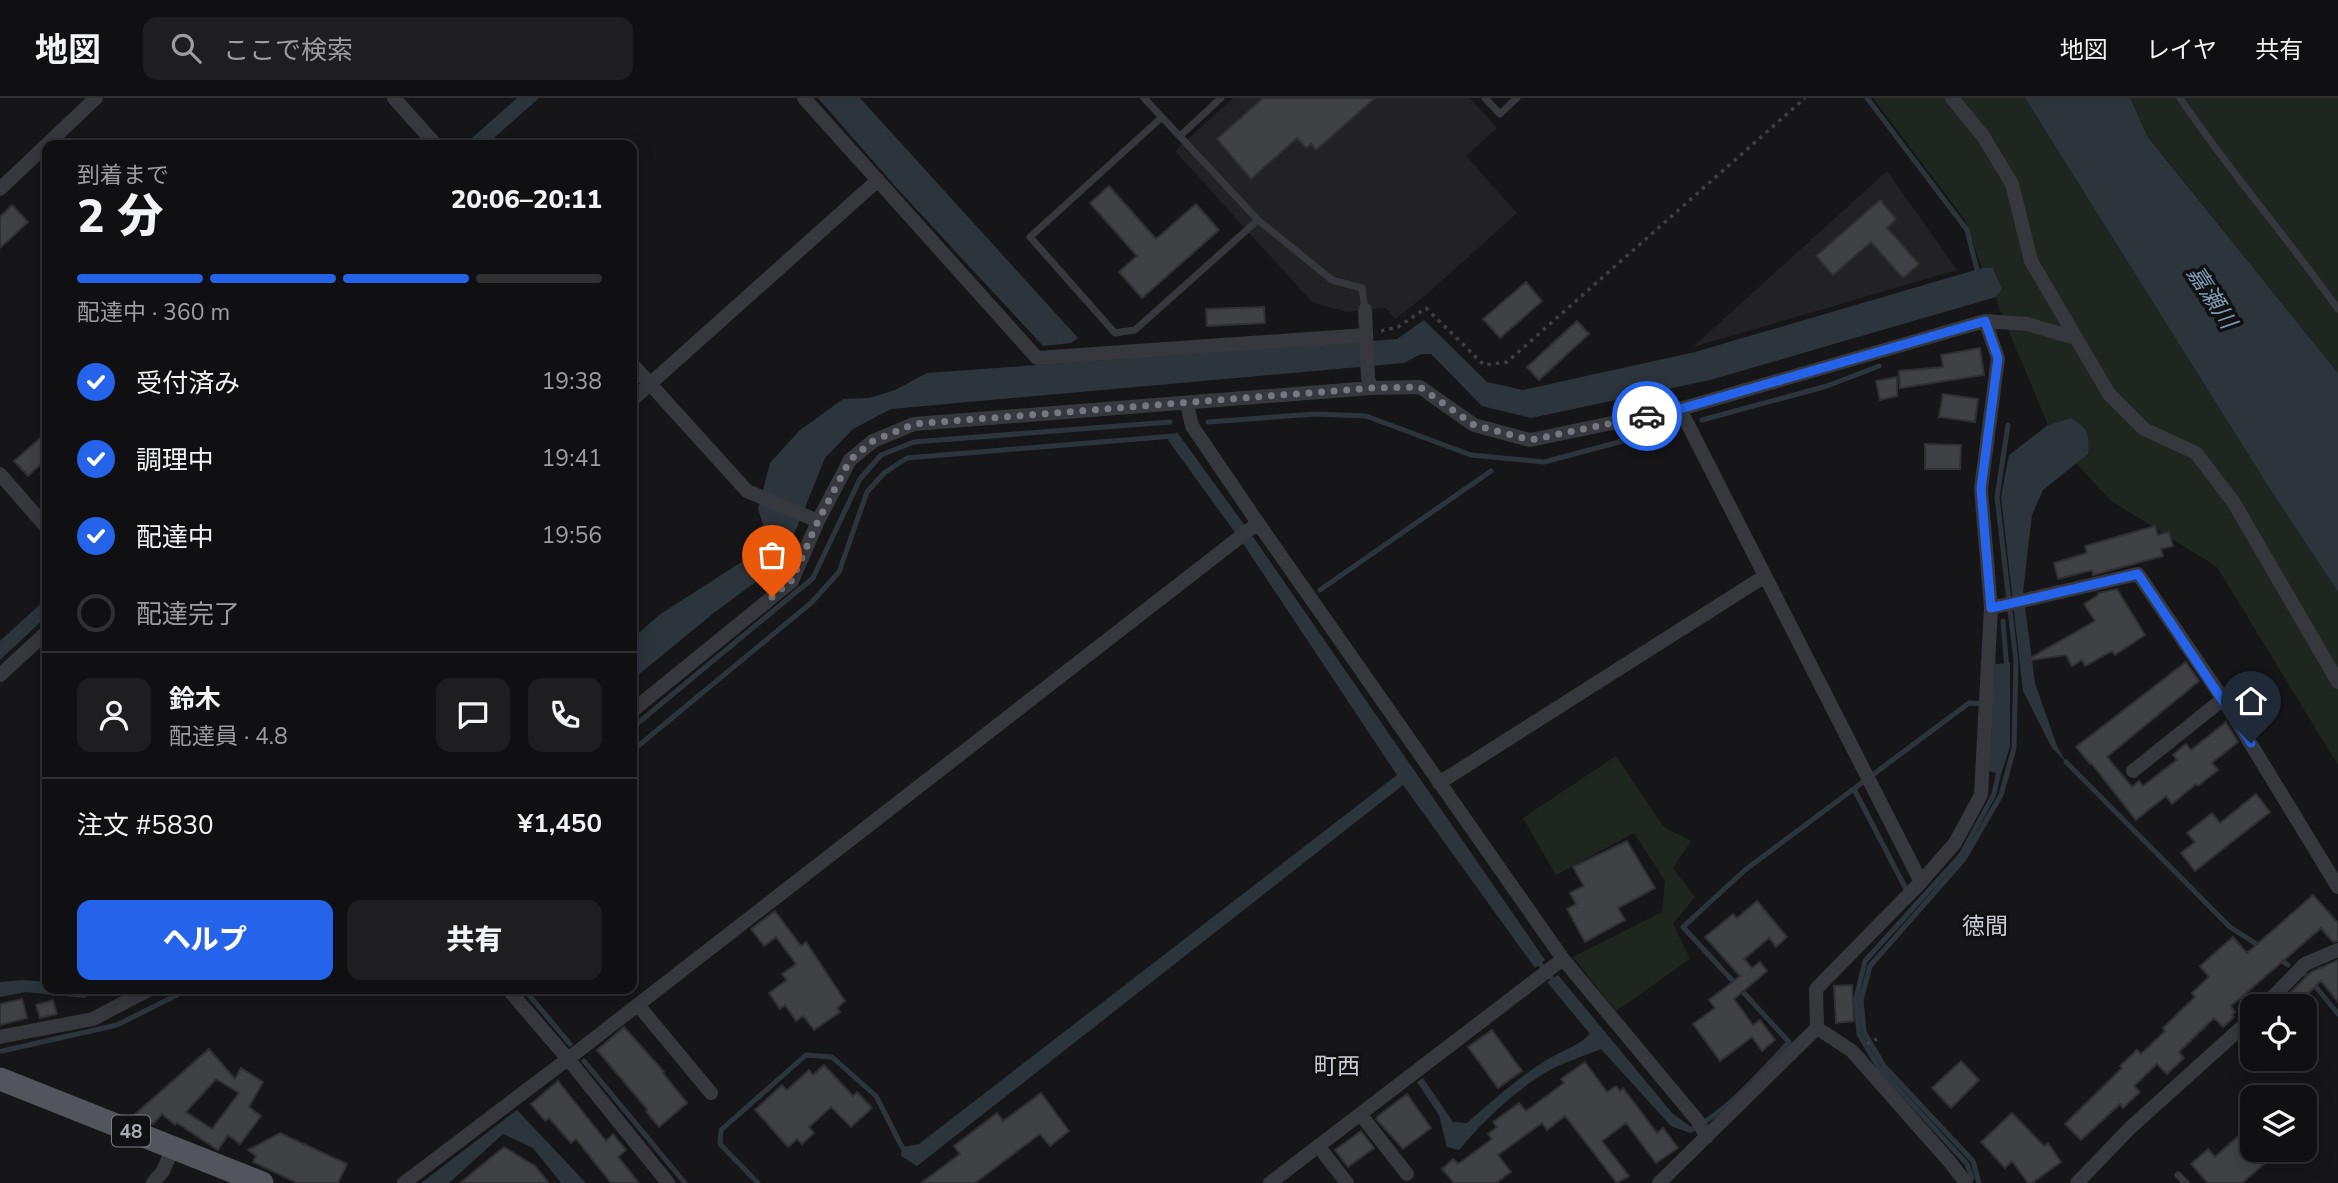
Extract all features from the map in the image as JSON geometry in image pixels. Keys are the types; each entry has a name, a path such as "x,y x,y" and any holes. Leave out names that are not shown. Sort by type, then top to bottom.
{"main road":[{"name":"48","path":"0,1079 262,1183"}],"street":[{"path":"52,140 96,98"},
{"path":"394,98 432,140"},
{"path":"804,98 1037,358 1366,336"},
{"path":"1952,98 1983,136 2012,184 2031,261 2109,394 2144,429 2196,453 2234,503 2338,682"},
{"path":"0,189 42,149"},
{"path":"637,396 878,180"},
{"path":"1365,310 1370,383"},
{"path":"637,707 792,580 818,521 850,460 873,441 914,424 1186,404 1370,383 1420,387 1474,425 1530,440 1680,409 1985,321 2027,324 2076,338"},
{"path":"1659,1183 1817,1028 1816,989 1902,902 1955,843 1981,795 1986,704 1998,606 1981,489 1998,358 1985,321"},
{"path":"637,370 747,491 818,521"},
{"path":"1186,404 1192,426 1255,525 1439,783 1558,963 1697,1120 1707,1137"},
{"path":"1680,409 1872,785 1917,886"},
{"path":"0,474 42,522"},
{"path":"404,1183 638,1005 1255,525"},
{"path":"1998,606 2138,574 2223,699 2338,887"},
{"path":"1439,783 1765,576"},
{"path":"0,675 42,637"},
{"path":"2133,771 2223,699"},
{"path":"2276,994 2305,964 2338,950"},
{"path":"1270,1183 1558,963"},
{"path":"0,1037 93,1019 140,994"},
{"path":"512,994 668,1183"},
{"path":"638,1005 711,1093"},
{"path":"1817,1028 1852,1051 1964,1181"},
{"path":"2077,1183 2130,1128 2240,1029"},
{"path":"1361,1115 1407,1174"},
{"path":"1319,1147 1347,1183"},
{"path":"153,1183 163,1171 173,1148"}],"lane":[{"path":"1144,98 1258,220 1332,280 1363,288 1365,310"},
{"path":"1180,136 1221,98"},
{"path":"1485,98 1500,114 1517,98"},
{"path":"2180,98 2207,138 2338,309"},
{"path":"1162,117 1030,237 1115,333 1135,330 1258,220"},
{"path":"2178,1175 2186,1183"}],"path":[{"path":"1366,336 1398,327 1426,308 1484,365 1507,362 1805,98"}],"shaded area":[{"path":"1233,98 1470,98 1497,128 1466,156 1517,213 1427,294 1395,319 1386,308 1346,312 1312,302 1175,151"},
{"path":"1873,98 2025,98 2270,489 2338,592 2338,765 2217,567 2110,500 2076,463 2088,454 2071,418 2048,425 1999,308 1996,297 2002,289 1993,268 1982,268 1965,220"},
{"path":"2130,98 2338,98 2338,373 2148,136"},
{"path":"1887,171 1957,270 1693,347"},
{"path":"1616,756 1664,827 1691,841 1673,868 1695,897 1673,924 1690,959 1616,1011 1573,957 1662,912 1665,881 1634,833 1556,875 1523,818"}],"water":[{"path":"517,98 539,98 492,140 470,140"},
{"path":"818,98 860,98 1078,338 1071,343 1043,346 894,185"},
{"name":"嘉瀬川","path":"2025,98 2130,98 2148,137 2338,373 2338,592 2270,489"},
{"path":"1982,268 1993,268 2002,289 1996,297 1710,380 1531,418 1482,406 1431,354 1421,354 1404,363 891,409 853,429 825,458 783,562 715,612 637,676 637,635 659,615 754,554 763,524 758,509 770,463 799,431 843,399 869,398 895,390 927,373 1397,339 1424,320 1487,382 1523,390 1695,352"},
{"path":"2071,418 2087,433 2088,454 2043,490 2032,515 2023,592 2035,683 2057,746 2066,762 2052,748 2023,691 2001,497 2009,455 2048,425"},
{"path":"1177,432 1256,541 1545,960 1535,968 1403,785 917,1166 901,1156 902,1147 919,1144 1397,775 1244,545 1168,440"},
{"path":"42,603 42,621 0,660 0,641"},
{"path":"2010,663 2010,747 2001,774 1988,771 1995,664"},
{"path":"1558,975 1672,1113 1691,1127 1690,1133 1671,1126 1601,1049 1556,1067 1537,1078 1501,1106 1459,1150 1447,1147 1439,1115 1417,1082 1423,1078 1453,1122 1467,1123 1527,1073 1585,1038 1590,1034 1547,982"},
{"path":"0,982 42,982 42,994 26,992 0,997"},
{"path":"45,994 92,994 84,998"},
{"path":"517,1110 586,1183 561,1183 533,1148 503,1134 449,1183 421,1183"}],"building":[{"path":"1263,98 1375,98 1316,150 1311,144 1306,148 1297,138 1251,179 1217,139"},
{"path":"1109,186 1156,239 1196,204 1219,230 1142,298 1119,272 1137,256 1090,203"},
{"path":"1880,200 1896,219 1887,228 1919,264 1903,278 1871,242 1833,275 1816,256"},
{"path":"12,205 28,222 0,248 0,217"},
{"path":"1526,282 1542,301 1500,338 1483,319"},
{"path":"1264,307 1265,323 1207,326 1206,309"},
{"path":"1577,321 1589,334 1539,380 1527,367"},
{"path":"1980,348 1984,375 1900,388 1899,371 1943,367 1941,355"},
{"path":"1897,377 1897,396 1880,400 1876,381"},
{"path":"1943,394 1978,399 1975,422 1939,417"},
{"path":"42,436 42,463 28,476 14,461"},
{"path":"1925,444 1961,445 1960,469 1925,469"},
{"path":"2155,526 2158,535 2169,532 2173,546 2161,549 2163,556 2093,575 2092,570 2058,579 2054,563 2087,553 2085,546"},
{"path":"2117,589 2145,635 2115,655 2112,651 2085,666 2082,660 2072,666 2066,655 2025,661 2095,621 2084,604 2098,593"},
{"path":"2186,662 2199,681 2107,757 2132,787 2139,781 2143,786 2177,760 2173,755 2186,744 2191,750 2226,722 2238,742 2212,763 2218,770 2198,786 2196,784 2172,804 2166,796 2136,820 2076,747"},
{"path":"2256,794 2270,812 2195,871 2181,853 2195,842 2187,833 2212,813 2220,823"},
{"path":"1627,841 1655,888 1618,908 1625,920 1585,942 1567,909 1576,904 1570,893 1584,886 1573,867"},
{"path":"2313,895 2338,923 2338,941 2333,942 2321,928 2245,994 2240,994 2240,998 2231,1006 2235,1012 2232,1015 2234,1017 2223,1027 2214,1018 2179,1052 2184,1058 2167,1074 2157,1064 2134,1086 2140,1092 2123,1108 2120,1104 2081,1140 2065,1124 2137,1050 2141,1054 2165,1031 2163,1028 2195,997 2192,993 2209,977 2200,966 2233,937 2247,953"},
{"path":"1757,901 1787,937 1776,947 1769,938 1744,959 1752,968 1760,962 1767,971 1734,999 1753,1025 1760,1020 1775,1040 1762,1051 1752,1037 1720,1061 1693,1024 1715,1008 1709,1000 1740,976 1705,937 1733,914 1737,918"},
{"path":"775,911 801,946 806,942 845,1001 837,1008 840,1012 814,1030 803,1016 796,1021 785,1005 780,1009 769,993 787,980 782,974 796,964 776,937 764,946 751,929"},
{"path":"2338,960 2338,1002 2321,981 2307,994 2289,994 2311,972"},
{"path":"1852,985 1854,1021 1836,1023 1834,986"},
{"path":"22,999 27,1018 0,1025 0,1004"},
{"path":"53,1000 57,1014 40,1018 36,1005"},
{"path":"624,1027 687,1103 659,1127 597,1050"},
{"path":"1492,1030 1522,1071 1498,1088 1468,1047"},
{"path":"209,1049 235,1079 241,1068 263,1082 249,1107 261,1116 240,1144 228,1135 218,1150 177,1123 175,1125 162,1114 153,1124 133,1116","holes":["216,1079 239,1093 212,1129 186,1112"]},
{"path":"1961,1061 1979,1080 1951,1108 1932,1088"},
{"path":"1585,1062 1607,1092 1616,1086 1620,1091 1623,1088 1657,1133 1663,1128 1678,1148 1656,1163 1626,1123 1602,1141 1629,1176 1617,1183 1565,1116 1547,1130 1542,1123 1498,1155 1511,1172 1496,1183 1454,1183 1442,1169 1453,1159 1458,1164 1492,1139 1488,1134 1497,1127 1493,1122 1519,1103 1526,1111 1564,1083 1561,1079"},
{"path":"824,1065 853,1096 857,1092 872,1108 851,1127 831,1107 809,1127 814,1133 802,1144 797,1139 788,1147 755,1110 782,1085 787,1090 809,1070 813,1075"},
{"path":"558,1081 606,1141 613,1134 626,1150 618,1157 639,1183 611,1183 576,1139 571,1143 549,1118 545,1121 531,1104"},
{"path":"1041,1093 1069,1131 1050,1146 1040,1134 975,1183 921,1183 960,1154 954,1146 997,1113 1003,1121"},
{"path":"1407,1094 1431,1128 1403,1149 1376,1119"},
{"path":"2012,1113 2044,1146 2048,1143 2061,1162 2032,1183 2028,1183 2012,1161 2005,1168 1981,1142"},
{"path":"1361,1131 1374,1148 1348,1167 1335,1150"},
{"path":"280,1133 347,1164 338,1183 297,1183 253,1162 256,1156 248,1150"},
{"path":"2240,1134 2240,1162 2266,1162 2242,1183 2208,1183 2191,1164 2208,1149 2215,1157"},
{"path":"504,1147 535,1166 549,1183 460,1183"}],"waterway":[{"path":"1867,98 1967,230 1978,274"},
{"path":"1702,420 1827,386 1879,366"},
{"path":"1208,422 1315,414 1366,416 1471,455 1544,462 1672,428"},
{"path":"637,724 813,578 860,479 881,455 914,442 1170,422"},
{"path":"1979,1183 1973,1161 1884,1066 1864,1032 1861,1000 1870,966 1964,859 2001,795 2014,748 2016,662 1997,497 2008,425"},
{"path":"637,747 811,603 839,572 867,492 884,473 907,458 1173,436"},
{"path":"1320,590 1491,471"},
{"path":"2003,621 2007,670"},
{"path":"1691,1130 1719,1112 1789,1042 1683,927 1745,870 1969,703 1984,704"},
{"path":"2066,762 2230,927 2261,947"},
{"path":"1968,1182 1972,1178 1967,1164 1879,1068 1859,1034 1856,999 1865,961 1961,855 1994,794 2000,767"},
{"path":"1854,789 1907,891"},
{"path":"2278,958 2288,965"},
{"path":"1540,964 1552,979"},
{"path":"2307,976 2338,1014"},
{"path":"2,1051 117,1025 179,994"},
{"path":"528,994 570,1044"},
{"path":"758,1183 720,1144 721,1130 806,1055 832,1057 876,1096 906,1150"},
{"path":"584,1061 685,1183"}],"way so far":[{"path":"772,597 792,580 818,521 850,460 873,441 914,424 1371,388 1420,387 1474,425 1530,440 1647,416"}],"district":[{"name":"徳間","path":"1985,926"},
{"name":"町西","path":"1337,1066"}],"route":[{"path":"1647,416 1680,409 1985,321 1998,358 1981,489 1991,608 2138,574 2251,743"}]}
